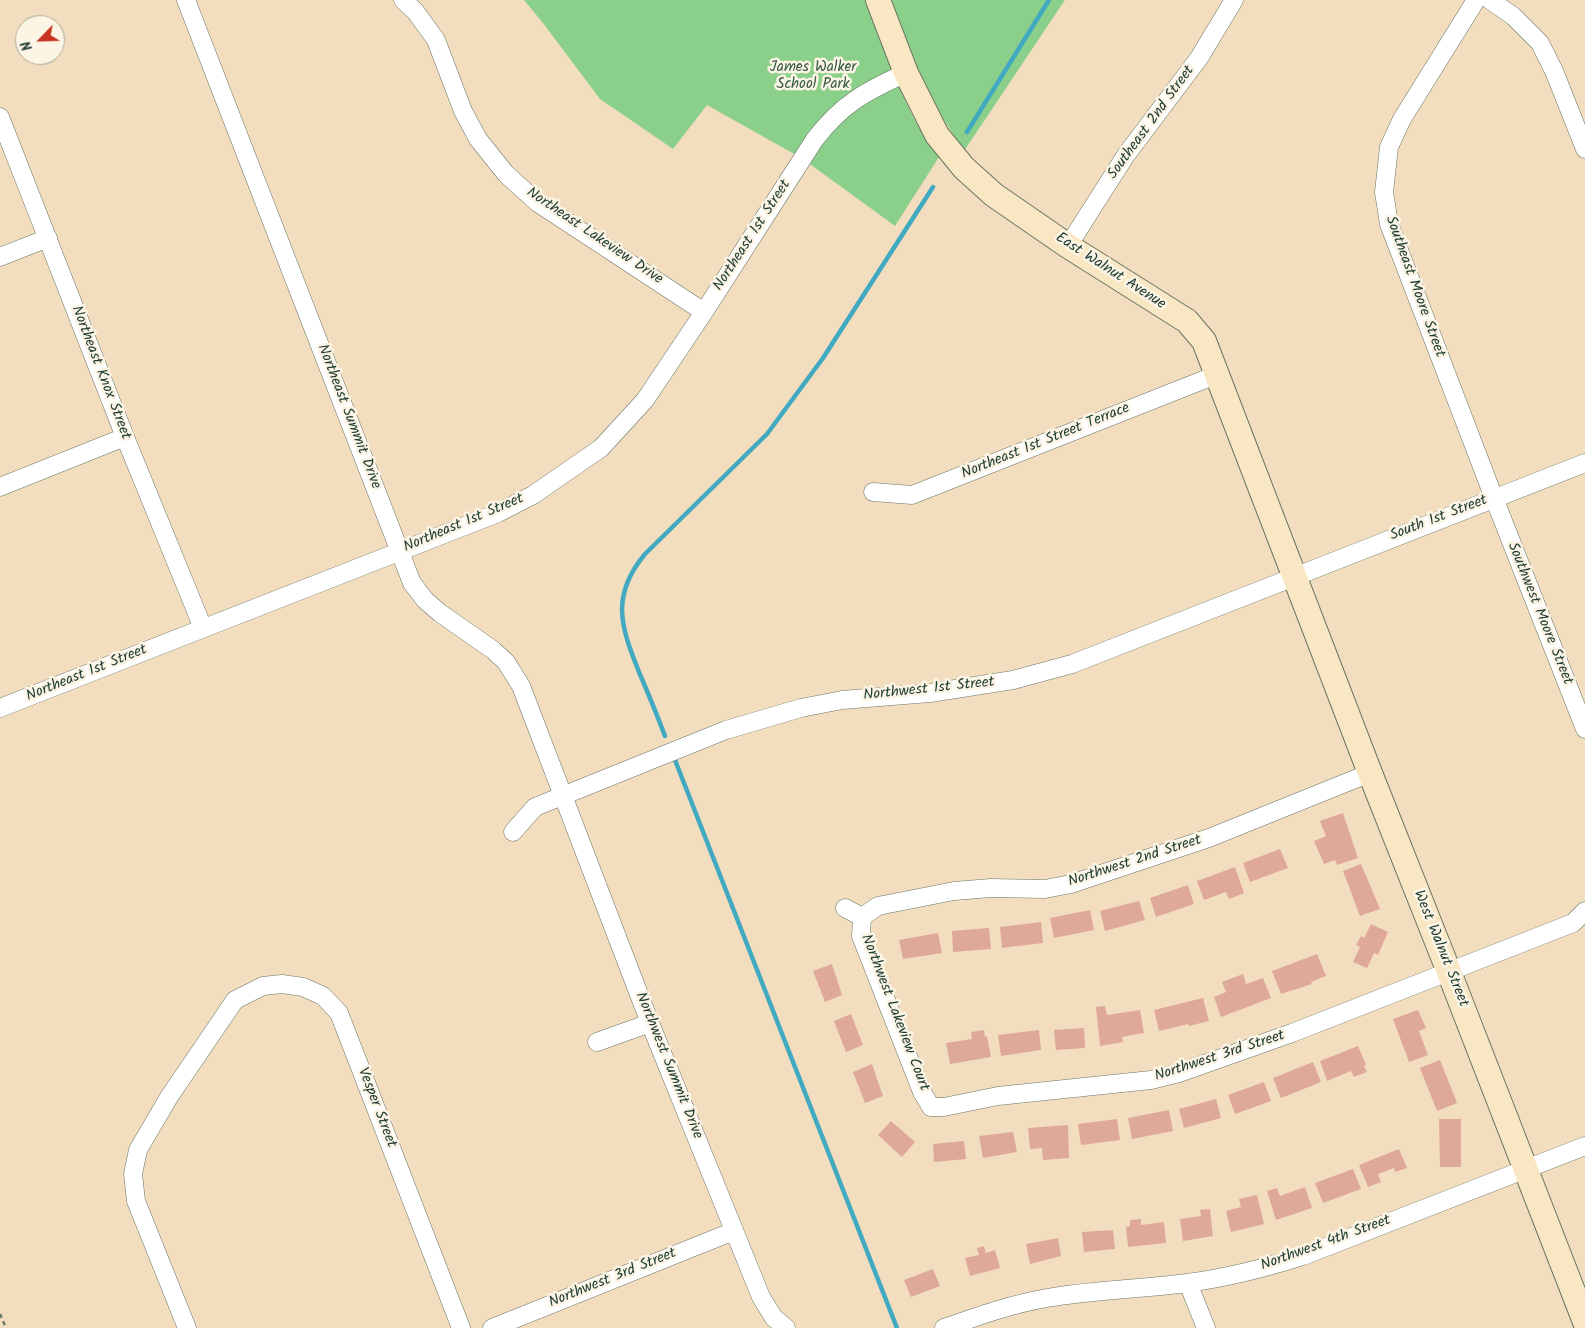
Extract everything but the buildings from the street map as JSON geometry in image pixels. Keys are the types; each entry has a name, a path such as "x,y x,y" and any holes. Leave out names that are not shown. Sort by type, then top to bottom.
{"street":[{"name":"Northeast Summit Drive","path":"186,0 412,583 425,600 440,613 493,650 506,662 521,686 562,796"},
{"name":"Northeast Lakeview Drive","path":"403,0 415,11 436,40 467,118 478,139 506,174 538,203 704,312"},
{"name":"East Walnut Avenue","path":"878,0 906,73 937,135 964,168 994,195 1068,246 1187,321 1204,341 1294,576"},
{"name":"Southeast 2nd Street","path":"1068,246 1126,155 1199,58 1234,0"},
{"name":"Southeast Moore Street","path":"1476,0 1402,118 1389,147 1384,192 1389,224 1494,498"},
{"path":"1490,0 1513,16 1540,43 1554,71 1585,149"},
{"name":"Northeast 1st Street","path":"0,708 498,513 533,495 601,448 645,400 815,139 828,123 845,106 872,88 906,73"},
{"name":"Northeast Knox Street","path":"0,117 125,437 203,628"},
{"path":"0,257 48,238"},
{"name":"Northeast 1st Street Terrace","path":"873,492 912,495 1216,375"},
{"path":"0,487 125,437"},
{"name":"South 1st Street","path":"1294,576 1585,463"},
{"name":"Southwest Moore Street","path":"1494,498 1585,729"},
{"name":"West Walnut Street","path":"1294,576 1585,1322"},
{"name":"Northwest 1st Street","path":"513,832 535,807 726,730 800,708 842,700 930,693 1013,680 1072,664 1294,576"},
{"name":"Northwest 2nd Street","path":"862,918 878,906 954,891 991,888 1045,889 1071,884 1209,838 1370,773"},
{"name":"Northwest Summit Drive","path":"562,796 650,1023 761,1297 774,1318 786,1328"},
{"name":"Northwest Lakeview Court","path":"845,908 862,918 861,936 922,1092 932,1106 944,1108 952,1106"},
{"name":"Northwest 3rd Street","path":"952,1106 998,1096 1151,1080 1179,1073 1292,1033 1573,923 1585,911"},
{"name":"Vesper Street","path":"187,1328 136,1201 133,1174 138,1150 169,1097 235,1000 264,986 282,984 304,988 323,996 339,1013 461,1328"},
{"path":"597,1042 650,1023"},
{"name":"Northwest 4th Street","path":"944,1328 986,1313 1044,1298 1188,1283 1268,1267 1302,1256 1585,1146"},
{"name":"Northwest 3rd Street","path":"492,1328 734,1231"},
{"path":"1188,1283 1206,1328"}],"path":[{"path":"0,1314 6,1328"}],"green space":[{"name":"James Walker School Park","path":"524,0 867,0 906,102 926,140 939,157 895,226 803,159 707,105 673,149 600,99"},
{"path":"886,0 1065,0 964,151 931,100"}],"waterway":[{"path":"967,132 1049,0"},
{"path":"665,736 627,640 624,626 623,598 634,569 645,554 767,434 823,358 933,187"},
{"path":"675,760 897,1328"}]}
